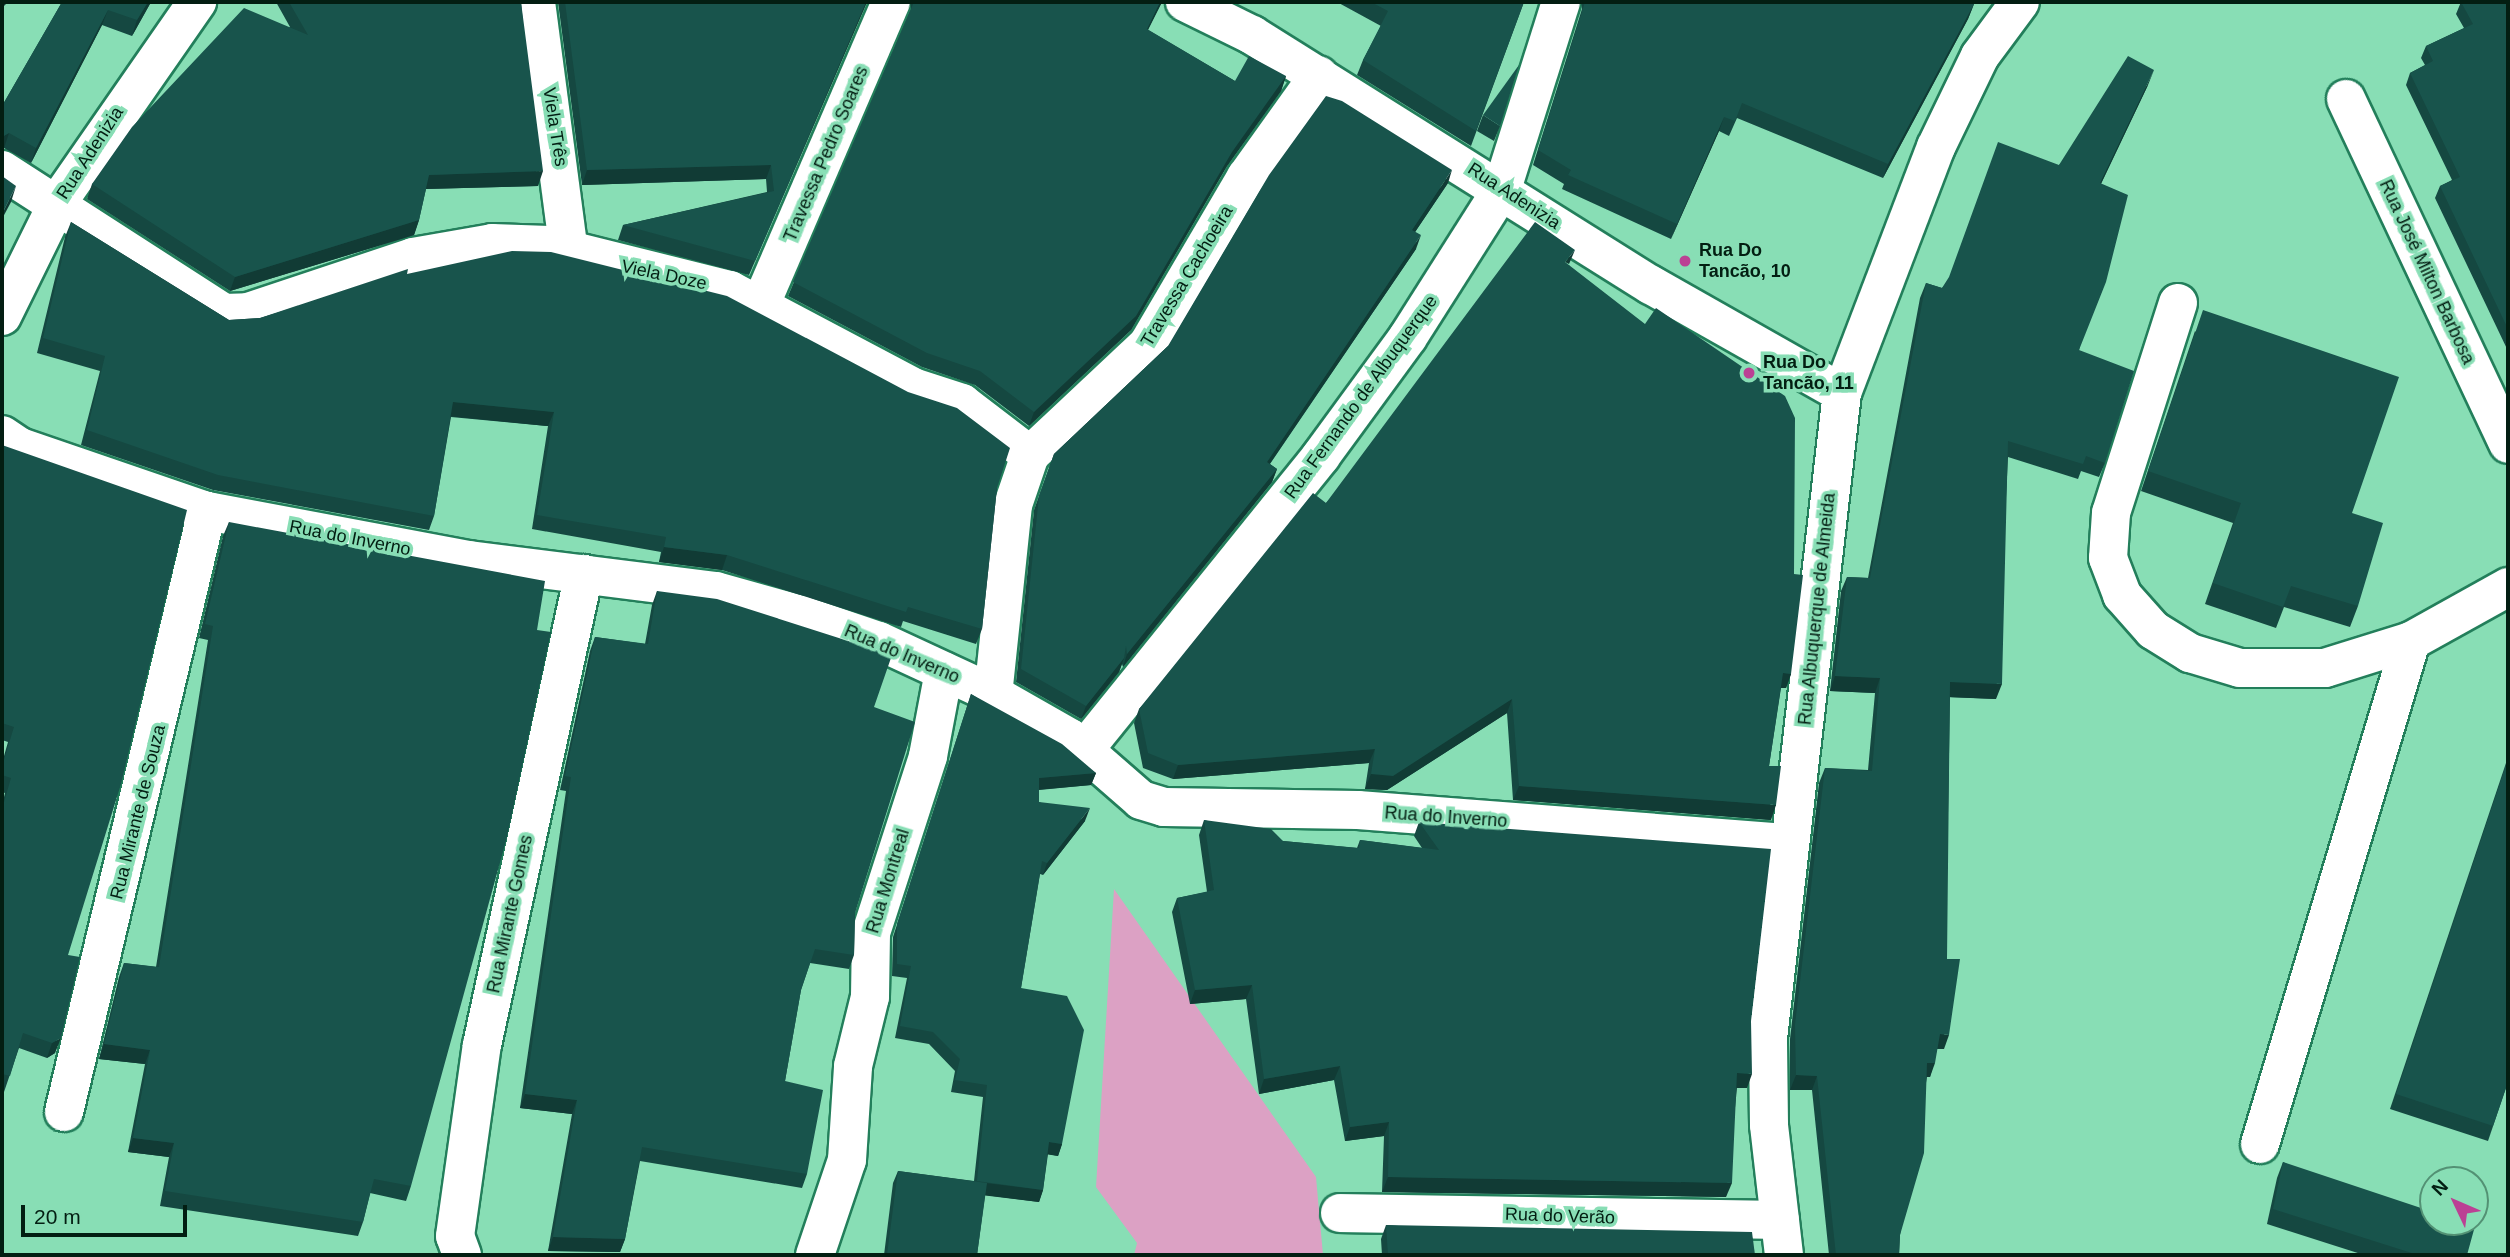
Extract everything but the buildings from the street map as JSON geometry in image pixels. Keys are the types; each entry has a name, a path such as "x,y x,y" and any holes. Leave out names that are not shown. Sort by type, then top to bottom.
{"street":[{"name":"Rua Adenizia","path":"2,316 58,202 198,2"},
{"name":"Viela Três","path":"536,2 569,252"},
{"name":"Travessa Pedro Soares","path":"760,306 891,2"},
{"name":"Rua Adenizia","path":"1185,2 1225,10 1319,75 1663,292 1842,393"},
{"name":"Rua Fernando de Albuquerque","path":"1084,750 1321,456 1408,337 1502,189 1561,2"},
{"name":"Rua Albuquerque de Almeida","path":"1782,1238 1769,1125 1768,1038 1842,393 1936,147 1980,57 2020,2"},
{"name":"Travessa Cachoeira","path":"1030,455 1147,344 1246,177 1319,75"},
{"name":"Rua José Milton Barbosa","path":"2346,99 2508,444"},
{"name":"Viela Doze","path":"2,170 58,202 215,309 234,315 352,275 492,243 569,252 730,290 913,387 974,409 1030,455"},
{"path":"2178,303 2111,513 2108,558 2122,595 2153,630 2190,653 2240,668 2325,668 2411,641 2508,587"},
{"name":"Rua do Inverno","path":"2,435 20,447 207,511 469,560 716,591 879,641 993,694 1084,750 1141,800 1164,807 1358,810 1789,843"},
{"path":"993,694 1013,505 1030,455"},
{"name":"Rua Mirante de Souza","path":"64,1112 207,511"},
{"name":"Rua Mirante Gomes","path":"461,1255 455,1236 482,1045 584,574"},
{"path":"2260,1144 2411,641"},
{"name":"Rua Montreal","path":"815,1255 847,1160 853,1066 870,997 871,933 928,755 944,671"},
{"name":"Rua do Verão","path":"1340,1213 1782,1238"}],"shaded area":[{"path":"1114,889 1316,1177 1323,1255 1134,1255 1137,1243 1096,1187"}],"place":[{"name":"Rua Do Tancão, 10","path":"1685,261"},
{"name":"Rua Do Tancão, 11","path":"1749,373"}]}
